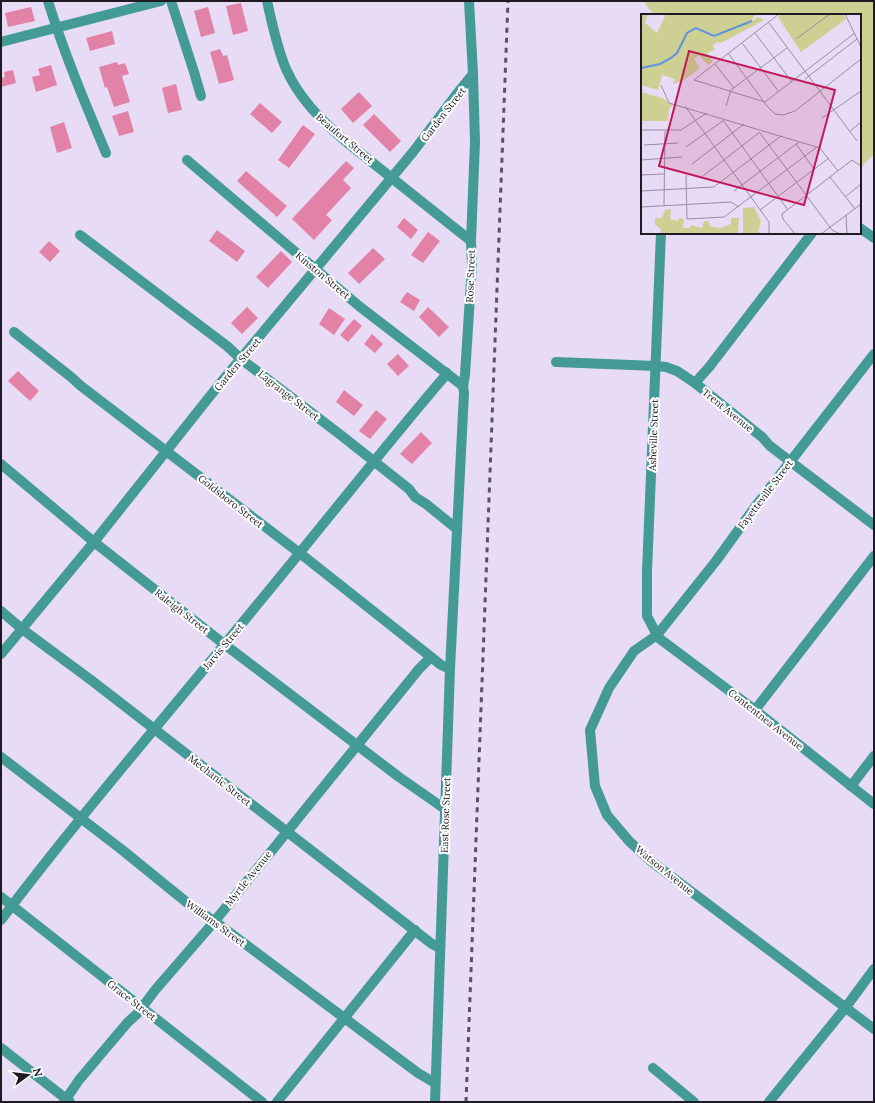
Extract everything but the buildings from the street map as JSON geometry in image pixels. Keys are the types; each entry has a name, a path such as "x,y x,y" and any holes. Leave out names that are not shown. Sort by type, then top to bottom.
{"street":[{"path":"48,1 56,28 106,153"},
{"path":"1,42 161,1"},
{"path":"171,1 201,96"},
{"name":"Beaufort Street","path":"267,1 282,58 298,90 311,109 327,125 471,241"},
{"name":"Rose Street","path":"457,529 464,393 463,386 472,265 471,241 475,142 474,74 469,1"},
{"name":"Garden Street","path":"1,654 94,542 241,359 432,129 440,116 474,74"},
{"name":"Kinston Street","path":"186,160 359,306 463,386"},
{"path":"861,229 874,238"},
{"name":"Asheville Street","path":"657,635 647,616 647,572 661,234"},
{"path":"695,383 710,366 811,234"},
{"name":"Lagrange Street","path":"80,235 227,346 241,359 342,436 409,489 415,497 457,529"},
{"name":"Goldsboro Street","path":"14,332 81,386 440,665 450,669"},
{"name":"Fayetteville Street","path":"657,635 716,561 755,507 874,354"},
{"name":"Trent Avenue","path":"556,362 656,366 666,367 677,371 695,383 762,437 770,446 874,525"},
{"name":"Jarvis Street","path":"1,920 154,729 445,376 446,372"},
{"name":"Raleigh Street","path":"1,464 94,542 224,644 399,777 445,809"},
{"name":"East Rose Street","path":"434,1102 436,1083 450,669 457,529"},
{"path":"755,710 874,556"},
{"name":"Mechanic Street","path":"1,611 286,832 432,944 440,948"},
{"name":"Contentnea Avenue","path":"657,635 874,804"},
{"name":"Watson Avenue","path":"657,635 634,651 610,688 590,730 595,786 607,815 629,841 652,862 874,1029"},
{"name":"Myrtle Avenue","path":"67,1101 79,1080 214,922 419,669 431,658"},
{"path":"851,786 874,756"},
{"name":"Williams Street","path":"1,757 121,849 190,905 418,1073 436,1083"},
{"name":"Grace Street","path":"1,897 262,1102"},
{"path":"277,1102 415,930"},
{"path":"768,1102 846,1007 874,969"},
{"path":"1,1048 67,1101"},
{"path":"653,1068 694,1102"}],"green space":[{"path":"643,1 874,1 874,154 861,168 861,14 653,14"}],"railway":[{"path":"466,1102 508,1"}]}
